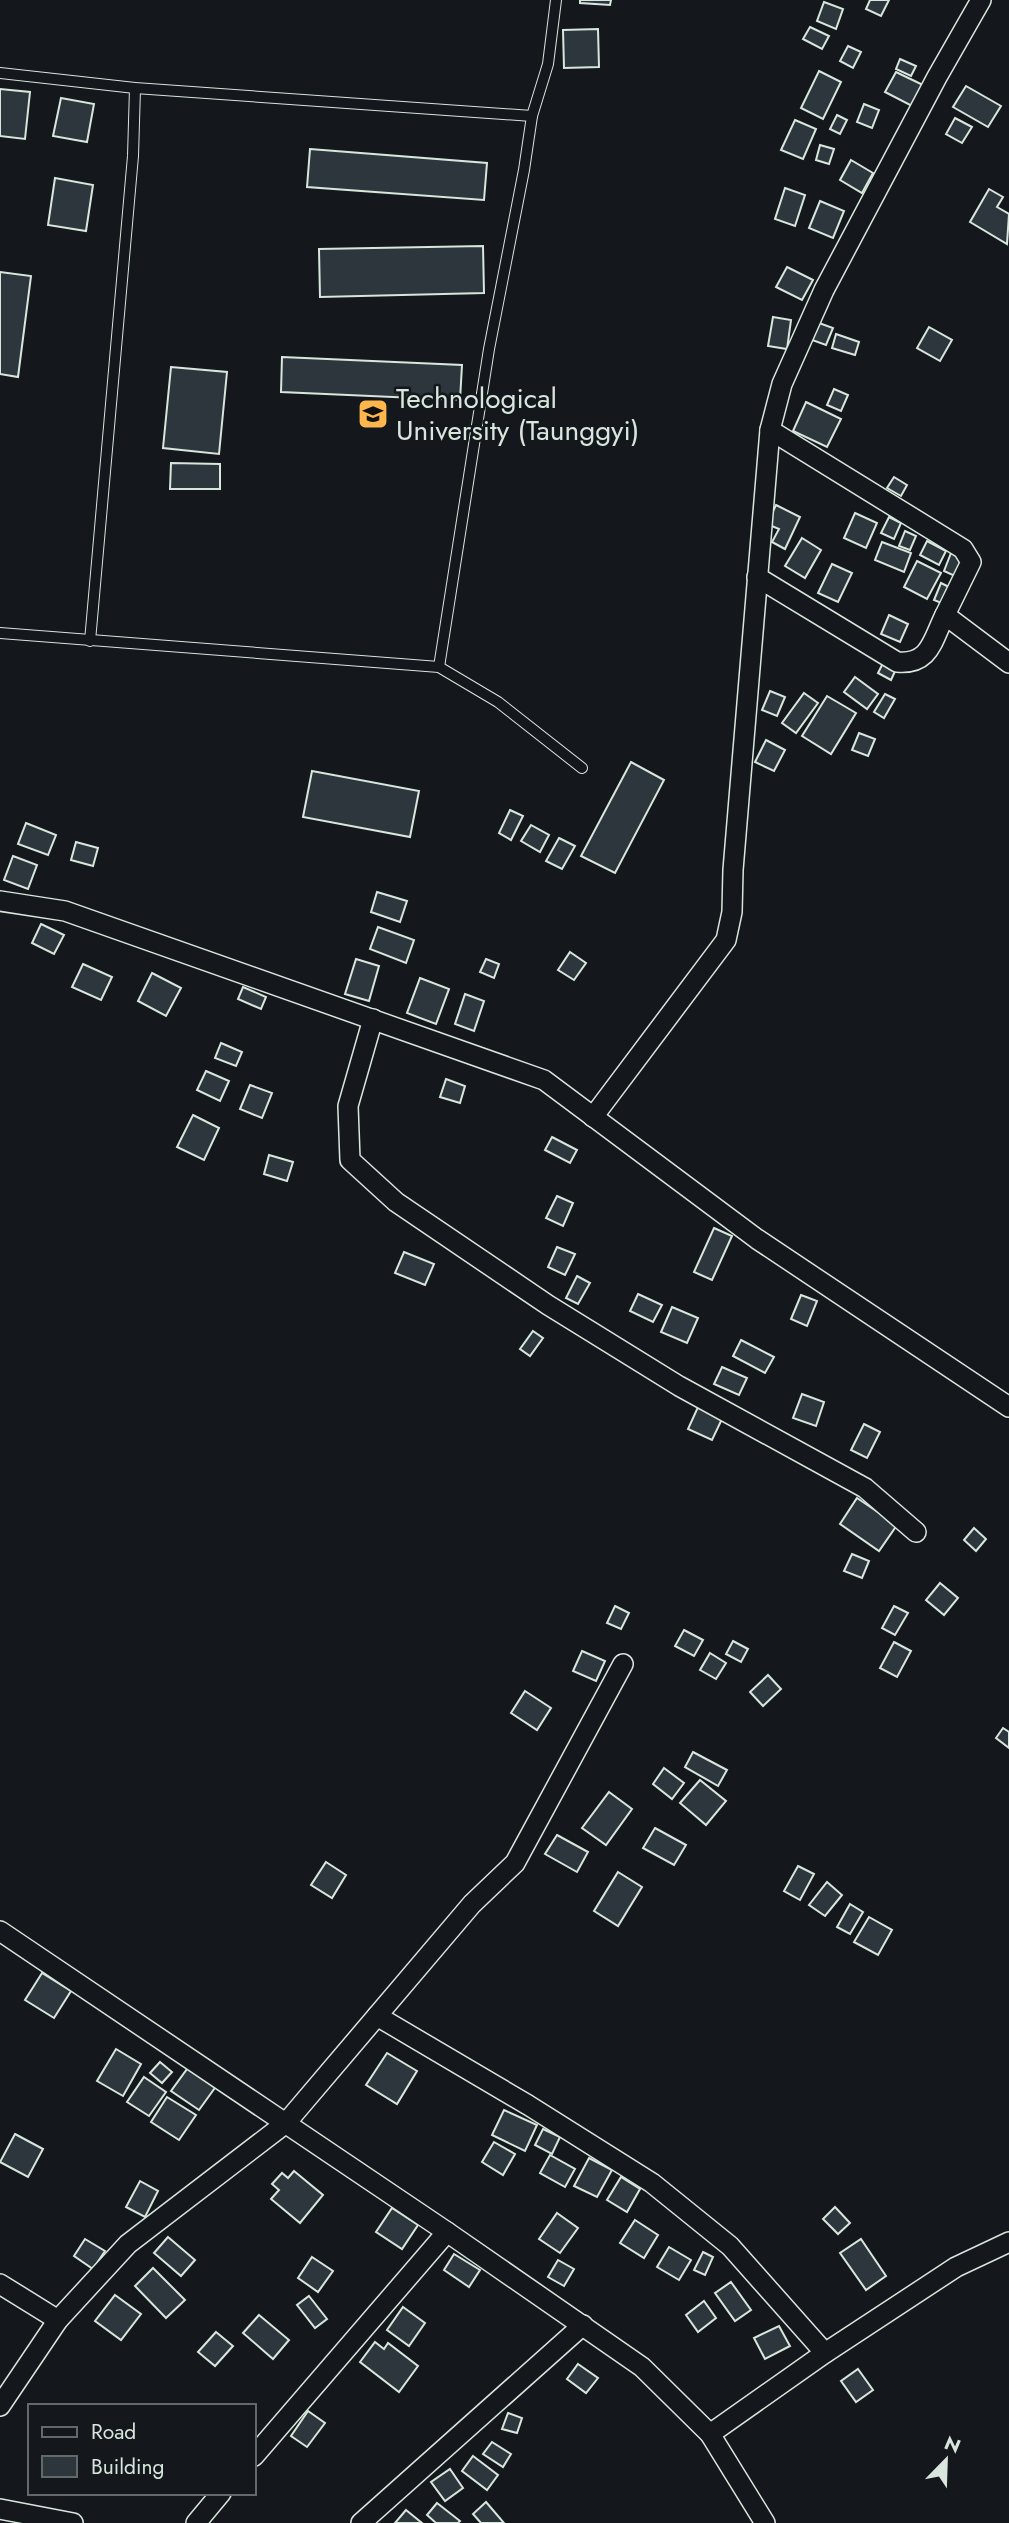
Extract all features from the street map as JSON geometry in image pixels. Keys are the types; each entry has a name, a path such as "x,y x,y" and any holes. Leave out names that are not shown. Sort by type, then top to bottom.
{"street":[{"path":"593,1117 726,940 732,912 733,870 770,430 782,384 824,290 981,0"},
{"path":"757,577 897,662 912,663 923,658 971,562 963,549 770,430"},
{"path":"945,615 1009,663"},
{"path":"0,901 65,911 544,1080 757,1239 1009,1407"},
{"path":"373,1019 348,1106 350,1160 396,1202 548,1305 679,1386 865,1488 916,1532"},
{"path":"0,2406 58,2320 128,2244 286,2123 472,1904 515,1863 623,1664"},
{"path":"0,1931 447,2232 642,2367 710,2434 765,2523"},
{"path":"377,2016 528,2105 652,2183 730,2246 825,2353"},
{"path":"256,2454 447,2232"},
{"path":"710,2434 825,2353 956,2267 1009,2242"},
{"path":"0,2284 58,2320"},
{"path":"361,2523 583,2325"},
{"path":"195,2523 219,2495"},
{"path":"0,2509 73,2523"}],"lane":[{"path":"439,667 489,349 532,116 548,64 556,0"},
{"path":"0,73 135,88 532,116"},
{"path":"90,640 133,156 135,88"},
{"path":"0,633 439,667 498,702 582,768"}],"building":[{"path":"580,0 611,0 610,5 580,3"},
{"path":"870,0 889,0 881,16 866,9"},
{"path":"824,2 843,9 836,29 817,21"},
{"path":"810,27 829,36 822,49 803,39"},
{"path":"598,29 599,67 564,68 563,30"},
{"path":"848,46 861,52 853,68 840,61"},
{"path":"900,59 916,66 911,76 896,69"},
{"path":"819,71 841,82 823,119 801,108"},
{"path":"896,72 923,85 912,106 885,92"},
{"path":"966,86 1001,106 988,127 953,107"},
{"path":"0,89 30,92 25,139 0,136"},
{"path":"61,98 94,104 87,142 53,136"},
{"path":"864,104 879,110 872,128 857,122"},
{"path":"837,115 847,120 840,134 830,129"},
{"path":"955,118 972,127 962,143 946,134"},
{"path":"795,120 816,129 803,159 781,150"},
{"path":"820,145 834,149 829,164 816,160"},
{"path":"310,149 487,163 484,200 307,187"},
{"path":"851,160 873,173 862,193 840,180"},
{"path":"55,178 93,185 86,231 48,225"},
{"path":"785,188 805,195 795,226 775,219"},
{"path":"989,189 1003,197 997,207 1009,214 1007,244 970,222"},
{"path":"820,201 844,211 833,238 809,228"},
{"path":"483,246 484,293 320,297 319,249"},
{"path":"787,267 813,280 802,300 776,287"},
{"path":"0,272 31,276 18,377 0,374"},
{"path":"773,317 791,320 787,349 768,346"},
{"path":"819,323 833,328 826,345 812,340"},
{"path":"929,327 952,340 940,361 917,348"},
{"path":"836,334 859,342 855,355 832,348"},
{"path":"282,357 462,365 460,400 281,392"},
{"path":"171,367 227,372 219,454 163,448"},
{"path":"834,389 848,395 841,411 827,405"},
{"path":"806,402 841,419 827,447 793,431"},
{"path":"171,463 220,464 220,489 170,489"},
{"path":"894,477 907,485 901,496 887,488"},
{"path":"776,505 800,517 785,549 772,542 779,529 767,524"},
{"path":"855,513 877,523 866,548 844,538"},
{"path":"889,517 901,523 894,539 881,533"},
{"path":"905,531 916,536 910,550 899,546"},
{"path":"802,538 821,550 805,578 785,566"},
{"path":"927,541 946,551 939,565 920,555"},
{"path":"882,542 911,553 904,572 875,560"},
{"path":"951,553 965,559 957,577 944,571"},
{"path":"917,561 941,573 927,599 904,587"},
{"path":"832,564 852,573 838,602 818,593"},
{"path":"941,583 953,589 946,605 934,600"},
{"path":"889,615 908,624 900,642 881,634"},
{"path":"884,661 897,667 891,680 878,673"},
{"path":"855,677 878,694 867,709 844,692"},
{"path":"770,691 785,697 777,716 762,710"},
{"path":"804,693 818,703 796,733 782,723"},
{"path":"885,694 895,699 884,718 874,712"},
{"path":"827,696 856,713 831,754 802,736"},
{"path":"859,733 875,739 868,756 852,750"},
{"path":"766,740 785,750 774,771 755,762"},
{"path":"631,762 664,780 615,873 581,856"},
{"path":"312,771 419,791 410,837 303,817"},
{"path":"510,810 523,816 511,840 499,833"},
{"path":"26,823 56,835 48,855 18,844"},
{"path":"531,825 549,835 540,852 521,841"},
{"path":"559,838 575,846 562,869 546,861"},
{"path":"76,842 98,848 93,866 71,860"},
{"path":"13,856 37,865 28,889 4,880"},
{"path":"377,892 407,901 400,922 371,912"},
{"path":"41,924 64,935 54,954 32,943"},
{"path":"378,927 414,940 406,963 370,949"},
{"path":"570,952 586,963 574,980 558,970"},
{"path":"356,959 379,966 369,1001 345,994"},
{"path":"486,959 499,964 494,978 480,972"},
{"path":"83,964 112,977 101,1000 72,987"},
{"path":"152,973 181,988 166,1016 138,1001"},
{"path":"420,978 449,989 436,1024 407,1013"},
{"path":"243,987 266,997 261,1009 238,999"},
{"path":"465,994 484,1001 474,1031 455,1024"},
{"path":"221,1043 242,1052 236,1066 215,1058"},
{"path":"206,1071 229,1081 220,1101 197,1090"},
{"path":"446,1079 465,1086 460,1103 440,1097"},
{"path":"250,1085 272,1093 262,1118 240,1109"},
{"path":"193,1115 219,1128 204,1160 177,1147"},
{"path":"552,1137 577,1150 570,1163 545,1150"},
{"path":"269,1155 293,1162 287,1181 264,1174"},
{"path":"557,1196 573,1203 563,1226 546,1218"},
{"path":"714,1228 732,1236 712,1280 694,1272"},
{"path":"557,1247 575,1254 565,1275 548,1267"},
{"path":"404,1252 434,1264 425,1285 395,1273"},
{"path":"577,1276 590,1283 578,1304 566,1298"},
{"path":"638,1294 662,1305 653,1322 630,1311"},
{"path":"801,1295 817,1301 807,1326 791,1319"},
{"path":"672,1307 698,1318 687,1343 661,1332"},
{"path":"533,1331 543,1338 530,1356 520,1349"},
{"path":"741,1340 774,1357 765,1373 733,1356"},
{"path":"722,1367 747,1378 739,1395 714,1384"},
{"path":"802,1394 824,1402 816,1426 793,1418"},
{"path":"698,1407 722,1419 712,1440 688,1429"},
{"path":"864,1424 880,1432 867,1458 851,1450"},
{"path":"857,1498 897,1525 879,1551 840,1524"},
{"path":"974,1528 986,1539 976,1551 964,1540"},
{"path":"852,1554 869,1561 862,1578 844,1571"},
{"path":"940,1583 958,1598 944,1615 926,1600"},
{"path":"615,1606 629,1613 621,1629 607,1623"},
{"path":"894,1606 908,1613 895,1635 882,1628"},
{"path":"684,1630 703,1640 694,1656 675,1646"},
{"path":"733,1641 748,1649 741,1662 726,1654"},
{"path":"894,1642 911,1651 897,1677 880,1668"},
{"path":"582,1651 605,1661 596,1681 573,1671"},
{"path":"710,1653 726,1663 716,1679 700,1670"},
{"path":"768,1675 781,1689 763,1706 750,1692"},
{"path":"525,1691 551,1708 537,1730 511,1713"},
{"path":"1003,1728 1009,1732 1009,1748 996,1738"},
{"path":"693,1752 727,1770 718,1786 685,1767"},
{"path":"664,1768 684,1783 672,1799 653,1784"},
{"path":"700,1780 726,1801 706,1825 680,1803"},
{"path":"609,1792 632,1809 606,1845 582,1828"},
{"path":"655,1828 686,1845 674,1865 643,1848"},
{"path":"557,1835 588,1852 577,1872 545,1854"},
{"path":"326,1862 346,1875 332,1898 311,1885"},
{"path":"798,1866 814,1874 800,1900 784,1891"},
{"path":"618,1872 642,1887 618,1926 594,1911"},
{"path":"827,1882 842,1895 825,1916 809,1905"},
{"path":"850,1904 863,1912 850,1934 837,1927"},
{"path":"869,1917 892,1930 878,1955 854,1942"},
{"path":"42,1973 71,1991 54,2018 25,2000"},
{"path":"116,2049 141,2064 123,2096 97,2081"},
{"path":"387,2053 417,2071 397,2104 366,2085"},
{"path":"160,2062 172,2072 162,2083 150,2073"},
{"path":"190,2065 217,2085 199,2110 171,2091"},
{"path":"144,2077 166,2092 149,2116 127,2102"},
{"path":"167,2097 196,2115 179,2140 151,2122"},
{"path":"504,2110 537,2125 525,2151 492,2135"},
{"path":"543,2129 560,2137 552,2154 535,2145"},
{"path":"15,2134 43,2149 28,2177 0,2162"},
{"path":"494,2142 515,2154 503,2175 482,2162"},
{"path":"550,2155 575,2169 565,2187 540,2173"},
{"path":"589,2158 612,2170 597,2197 574,2186"},
{"path":"294,2171 323,2195 300,2223 271,2199 279,2190 272,2184 282,2173 288,2178"},
{"path":"621,2177 640,2189 627,2212 607,2200"},
{"path":"140,2181 158,2191 145,2217 126,2207"},
{"path":"835,2207 850,2223 838,2234 823,2219"},
{"path":"392,2208 418,2225 402,2249 376,2232"},
{"path":"557,2213 578,2228 560,2253 539,2239"},
{"path":"635,2220 658,2235 644,2258 620,2243"},
{"path":"168,2237 195,2260 181,2276 154,2253"},
{"path":"85,2239 105,2251 93,2269 74,2256"},
{"path":"861,2239 886,2276 866,2290 840,2253"},
{"path":"669,2247 691,2260 679,2280 657,2267"},
{"path":"703,2252 713,2257 705,2275 694,2270"},
{"path":"454,2254 480,2270 469,2287 444,2270"},
{"path":"312,2257 333,2271 318,2292 298,2278"},
{"path":"558,2260 574,2269 564,2286 548,2277"},
{"path":"153,2268 185,2300 166,2318 135,2286"},
{"path":"731,2282 751,2310 735,2321 715,2293"},
{"path":"115,2295 141,2314 121,2340 95,2321"},
{"path":"309,2296 327,2319 315,2328 297,2305"},
{"path":"704,2301 716,2318 698,2332 686,2315"},
{"path":"403,2307 425,2323 409,2346 387,2330"},
{"path":"259,2315 289,2340 273,2359 243,2333"},
{"path":"779,2326 790,2346 765,2359 754,2338"},
{"path":"216,2332 233,2346 215,2366 198,2352"},
{"path":"375,2342 384,2349 388,2343 418,2366 399,2392 360,2362"},
{"path":"578,2364 598,2378 586,2393 567,2379"},
{"path":"858,2369 873,2390 856,2402 841,2381"},
{"path":"308,2411 325,2423 307,2447 291,2436"},
{"path":"508,2413 522,2418 517,2433 502,2429"},
{"path":"492,2442 511,2454 503,2467 483,2454"},
{"path":"473,2456 498,2475 487,2490 462,2471"},
{"path":"450,2469 463,2488 445,2501 431,2482"},
{"path":"486,2502 504,2523 481,2523 473,2514"},
{"path":"437,2503 460,2521 436,2523 427,2515"},
{"path":"406,2510 422,2523 395,2523"}],"place":[{"name":"Technological University (Taunggyi)","path":"373,414"}]}
